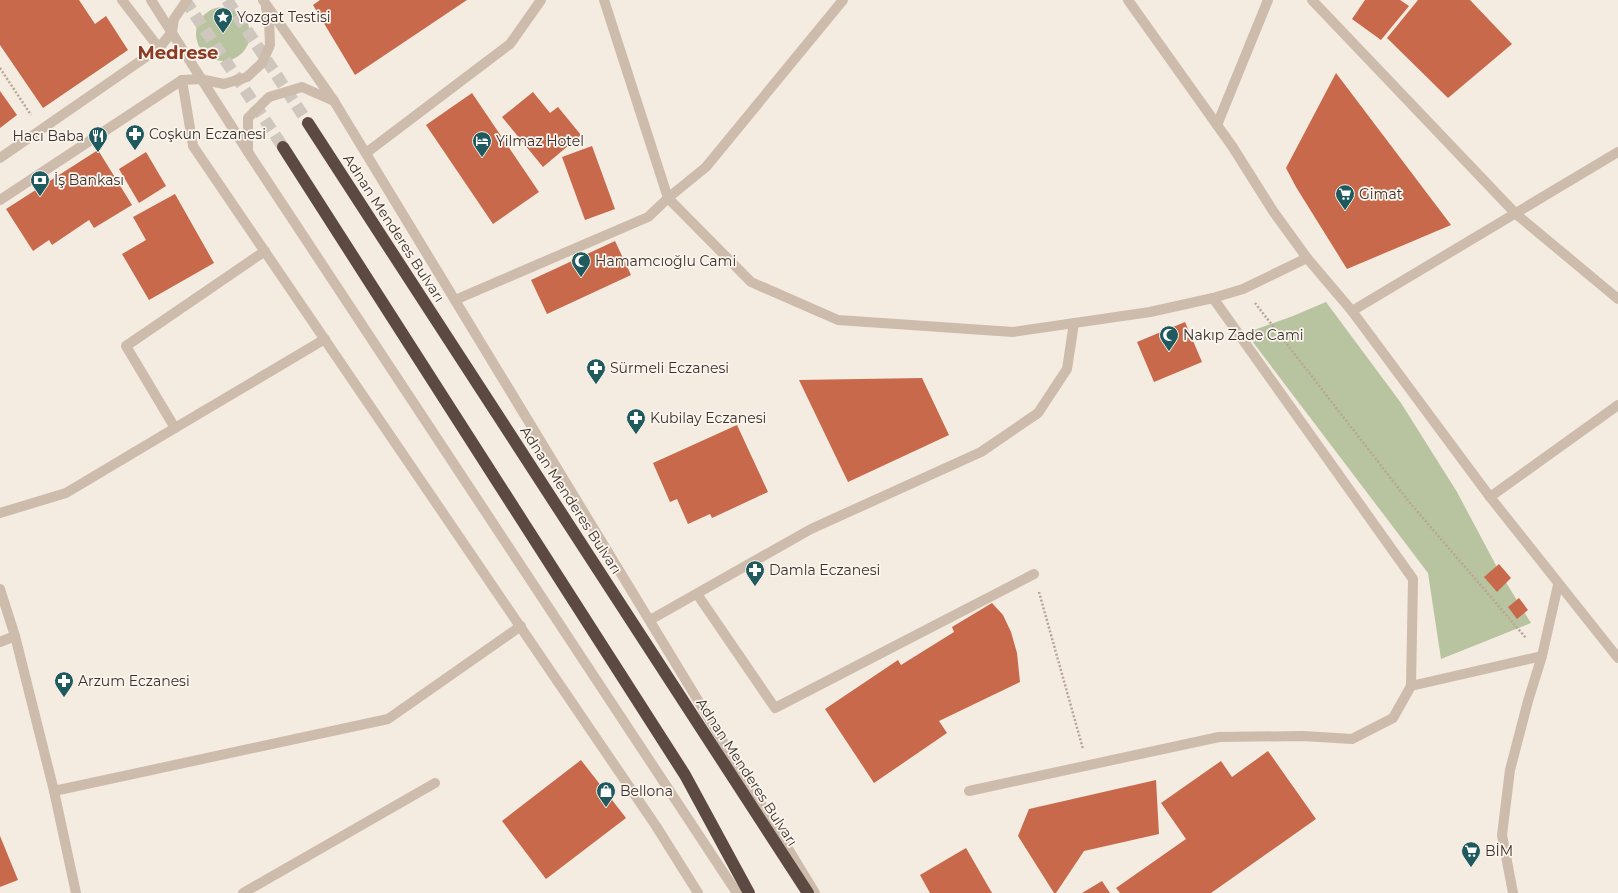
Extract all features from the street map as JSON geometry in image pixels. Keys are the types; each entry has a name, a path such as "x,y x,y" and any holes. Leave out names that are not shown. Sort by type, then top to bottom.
{"highway":[{"name":"Adnan Menderes Bulvarı","path":"308,124 808,893"},
{"path":"283,147 685,775 749,893"}],"street":[{"path":"122,0 159,48"},
{"path":"151,0 200,79 737,893"},
{"path":"0,158 159,48 172,32 174,18 187,0"},
{"path":"0,200 182,80 200,79 224,84 246,77 262,63 270,45 268,19 264,0"},
{"path":"264,0 334,101 816,893"},
{"path":"366,153 510,44 541,0"},
{"path":"604,0 668,198 751,282 838,320 1013,332 1150,312 1213,298 1243,289 1307,258"},
{"path":"455,300 648,217 668,198 706,167 843,0"},
{"path":"1128,0 1217,125 1273,211 1307,258 1352,311 1490,497 1558,585 1618,658"},
{"path":"1217,125 1268,0"},
{"path":"1312,0 1516,214 1618,299"},
{"path":"182,80 193,146 521,626 656,826 698,893"},
{"path":"248,152 248,118 269,96 302,87 334,101"},
{"path":"1352,311 1618,152"},
{"path":"175,428 126,346 265,251"},
{"path":"969,791 1219,737 1303,736 1352,738 1393,718 1411,686 1413,578 1213,298"},
{"path":"650,620 811,529 981,452 1038,412 1067,369 1074,323"},
{"path":"0,513 66,493 325,339"},
{"path":"1490,497 1618,405"},
{"path":"697,594 775,708 1034,574"},
{"path":"1513,893 1502,835 1509,777 1528,702 1542,656 1558,585"},
{"path":"0,589 15,636 54,791 76,893"},
{"path":"54,791 388,719 521,626"},
{"path":"0,642 15,636"},
{"path":"1411,686 1542,656"},
{"path":"243,893 435,783"}],"path":[{"path":"0,68 41,130"},
{"path":"1243,289 1410,503 1542,656"},
{"path":"1034,574 1088,765"}],"green space":[{"path":"218,7 228,7 238,11 246,19 250,29 250,39 246,49 238,57 228,61 218,61 208,57 200,49 196,39 196,29 200,19 208,11"},
{"path":"1326,302 1401,403 1457,492 1499,571 1531,623 1441,659 1428,573 1246,333"}],"building":[{"path":"0,0 79,0 95,24 106,16 128,50 43,108 0,45"},
{"path":"320,0 467,0 355,75 313,5"},
{"path":"1365,0 1400,0 1409,6 1381,40 1352,19"},
{"path":"1418,0 1470,0 1512,44 1448,98 1387,38"},
{"path":"1336,73 1451,225 1347,269 1296,187 1286,168"},
{"path":"0,91 17,115 0,128"},
{"path":"533,92 550,113 558,107 581,135 543,167 502,117"},
{"name":"Yilmaz Hotel","path":"472,93 539,192 493,224 426,125"},
{"path":"592,146 615,209 585,220 562,157"},
{"path":"98,150 132,205 94,228 89,220 52,245 49,240 33,251 6,209"},
{"path":"146,152 166,186 139,203 119,169"},
{"path":"175,194 214,263 149,300 122,254 146,240 133,217"},
{"name":"Hamamcıoğlu Cami","path":"615,241 631,275 547,314 531,280"},
{"name":"Nakıp Zade Cami","path":"1185,322 1202,362 1154,382 1137,342"},
{"path":"922,378 949,435 848,482 799,380"},
{"path":"737,425 768,492 712,518 710,514 688,524 677,499 670,502 653,463"},
{"path":"1499,564 1511,578 1497,592 1484,577"},
{"path":"1519,598 1528,610 1517,619 1508,607"},
{"path":"992,603 1003,615 1011,632 1017,653 1020,682 939,721 947,733 874,783 825,709 898,660 901,665 954,632 952,627"},
{"path":"1268,751 1316,819 1211,893 1120,893 1116,888 1186,839 1161,803 1221,761 1232,777"},
{"path":"581,760 626,818 546,879 502,821"},
{"path":"1156,780 1159,834 1084,851 1056,893 1054,893 1018,836 1029,809"},
{"path":"0,836 18,880 0,887"},
{"path":"966,848 992,893 930,893 920,875"},
{"path":"1102,881 1110,893 1082,893"}],"tunnel":[{"path":"185,0 283,147"},
{"path":"227,0 308,123"}],"place":[{"name":"Yozgat Testisi","path":"223,34"},
{"name":"Coşkun Eczanesi","path":"135,151"},
{"name":"Hacı Baba","path":"98,153"},
{"name":"Yilmaz Hotel","path":"482,158"},
{"name":"İş Bankası","path":"40,197"},
{"name":"Gimat","path":"1345,211"},
{"name":"Hamamcıoğlu Cami","path":"581,278"},
{"name":"Nakıp Zade Cami","path":"1169,352"},
{"name":"Sürmeli Eczanesi","path":"596,385"},
{"name":"Kubilay Eczanesi","path":"636,435"},
{"name":"Damla Eczanesi","path":"755,587"},
{"name":"Arzum Eczanesi","path":"64,698"},
{"name":"Bellona","path":"606,808"},
{"name":"BİM","path":"1471,868"}],"district":[{"name":"Medrese","path":"178,53"}]}
